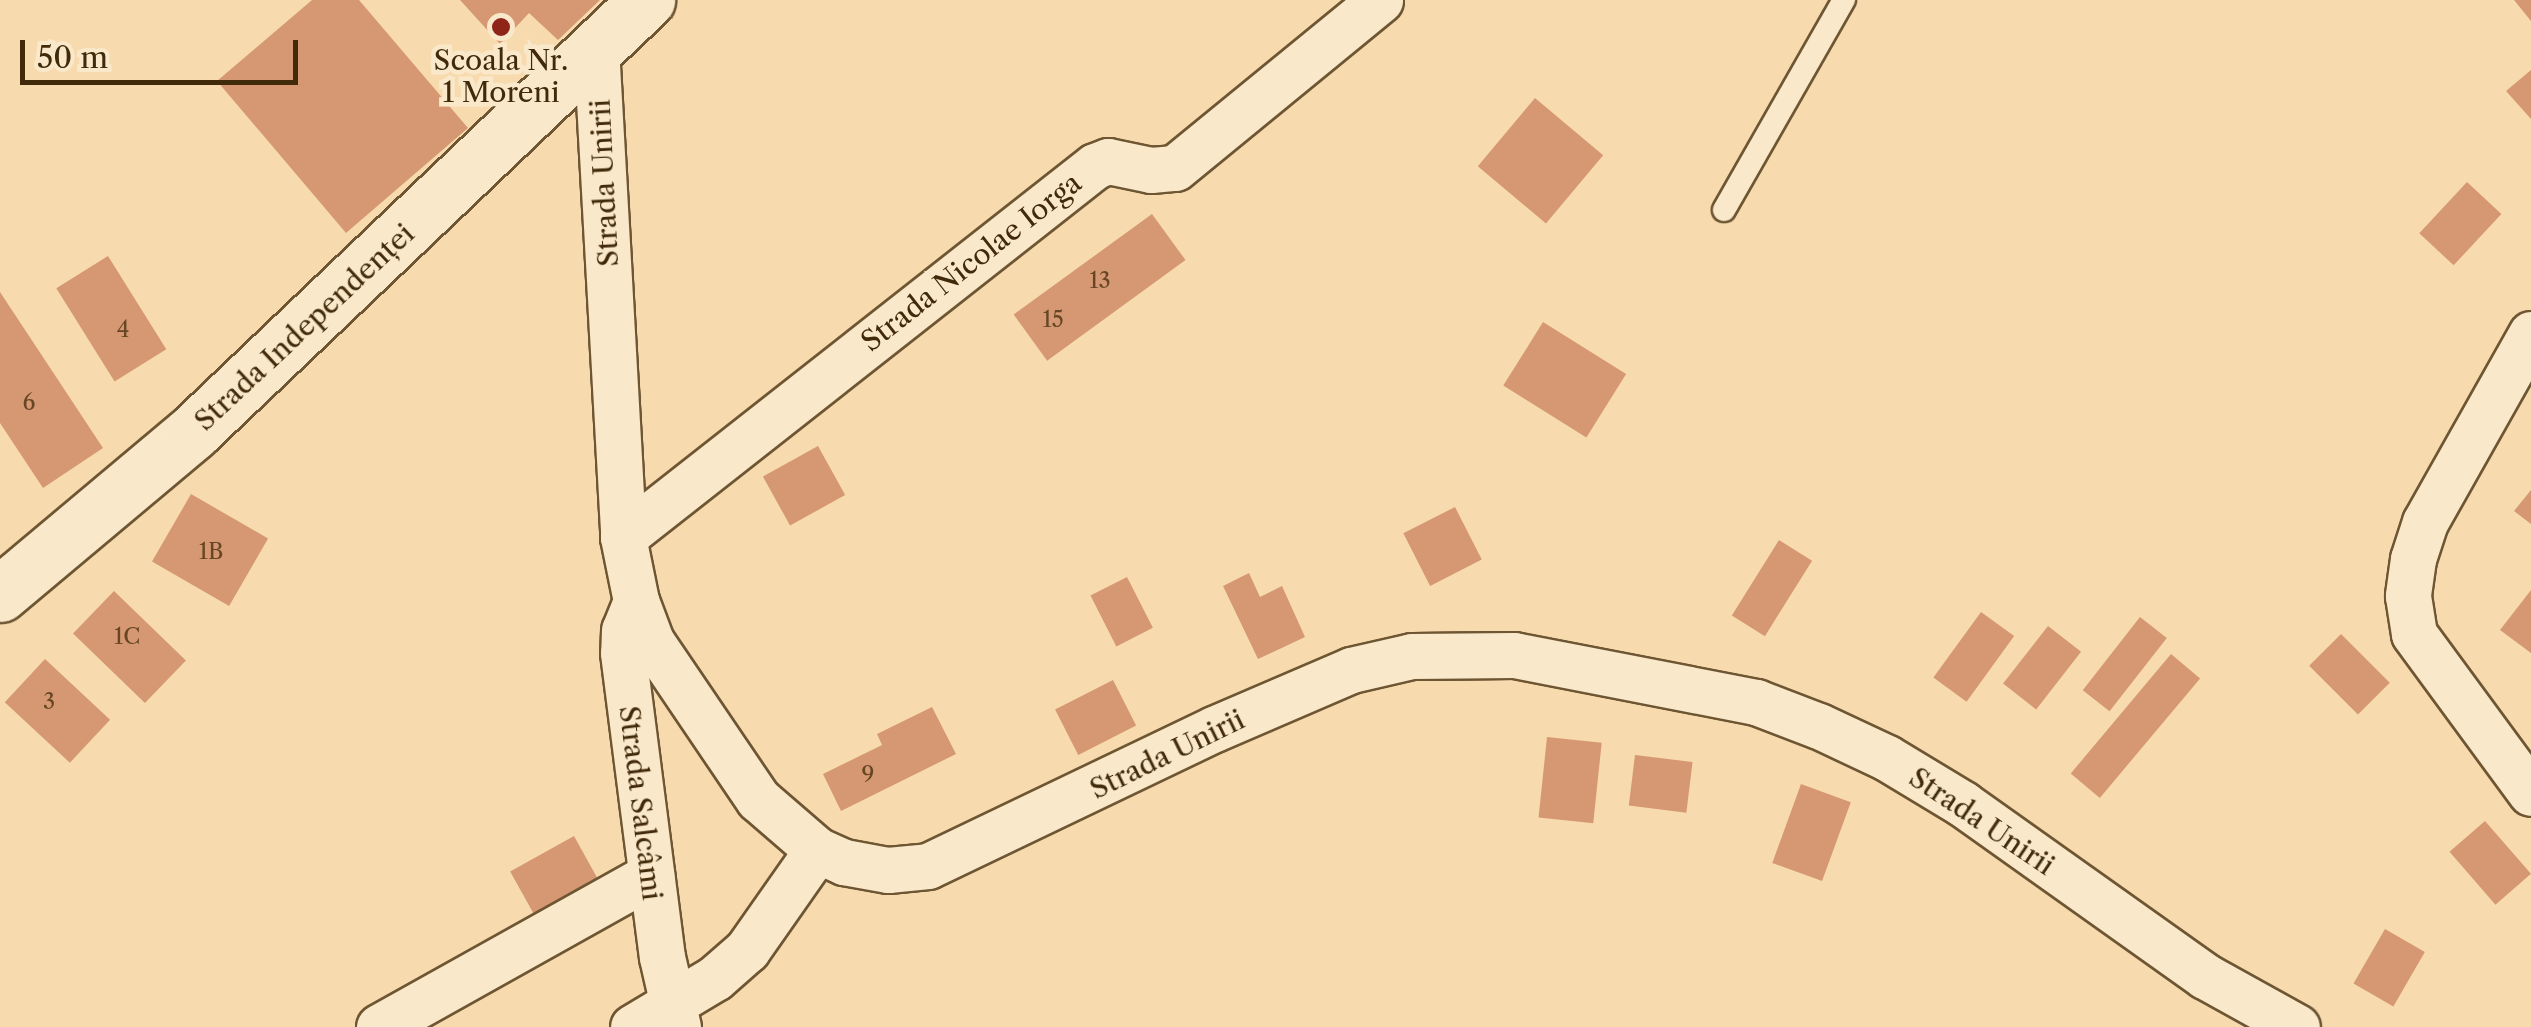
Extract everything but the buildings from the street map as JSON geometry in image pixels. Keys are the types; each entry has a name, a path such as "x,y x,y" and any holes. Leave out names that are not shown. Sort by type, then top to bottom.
{"street":[{"name":"Strada Independenței","path":"0,594 194,432 647,0"},
{"name":"Strada Nicolae Iorga","path":"623,538 1095,166 1108,161 1151,170 1175,168 1380,0"},
{"name":"Strada Unirii","path":"596,47 623,538 636,601 651,642 758,799 817,850 844,862 888,870 928,866 1214,729 1351,670 1412,656 1514,655 1756,702 1887,758 1962,804 2205,976 2297,1027"},
{"path":"2531,334 2425,522 2413,559 2408,596 2414,634 2437,671 2531,793"},
{"name":"Strada Salcâmi","path":"636,601 624,630 623,653 651,875 676,1016"},
{"path":"632,1027 676,1016 747,950 817,850"},
{"path":"379,1027 651,875"}],"lane":[{"path":"1724,210 1844,0"}],"place":[{"name":"Scoala Nr. 1 Moreni","path":"501,27"}]}
